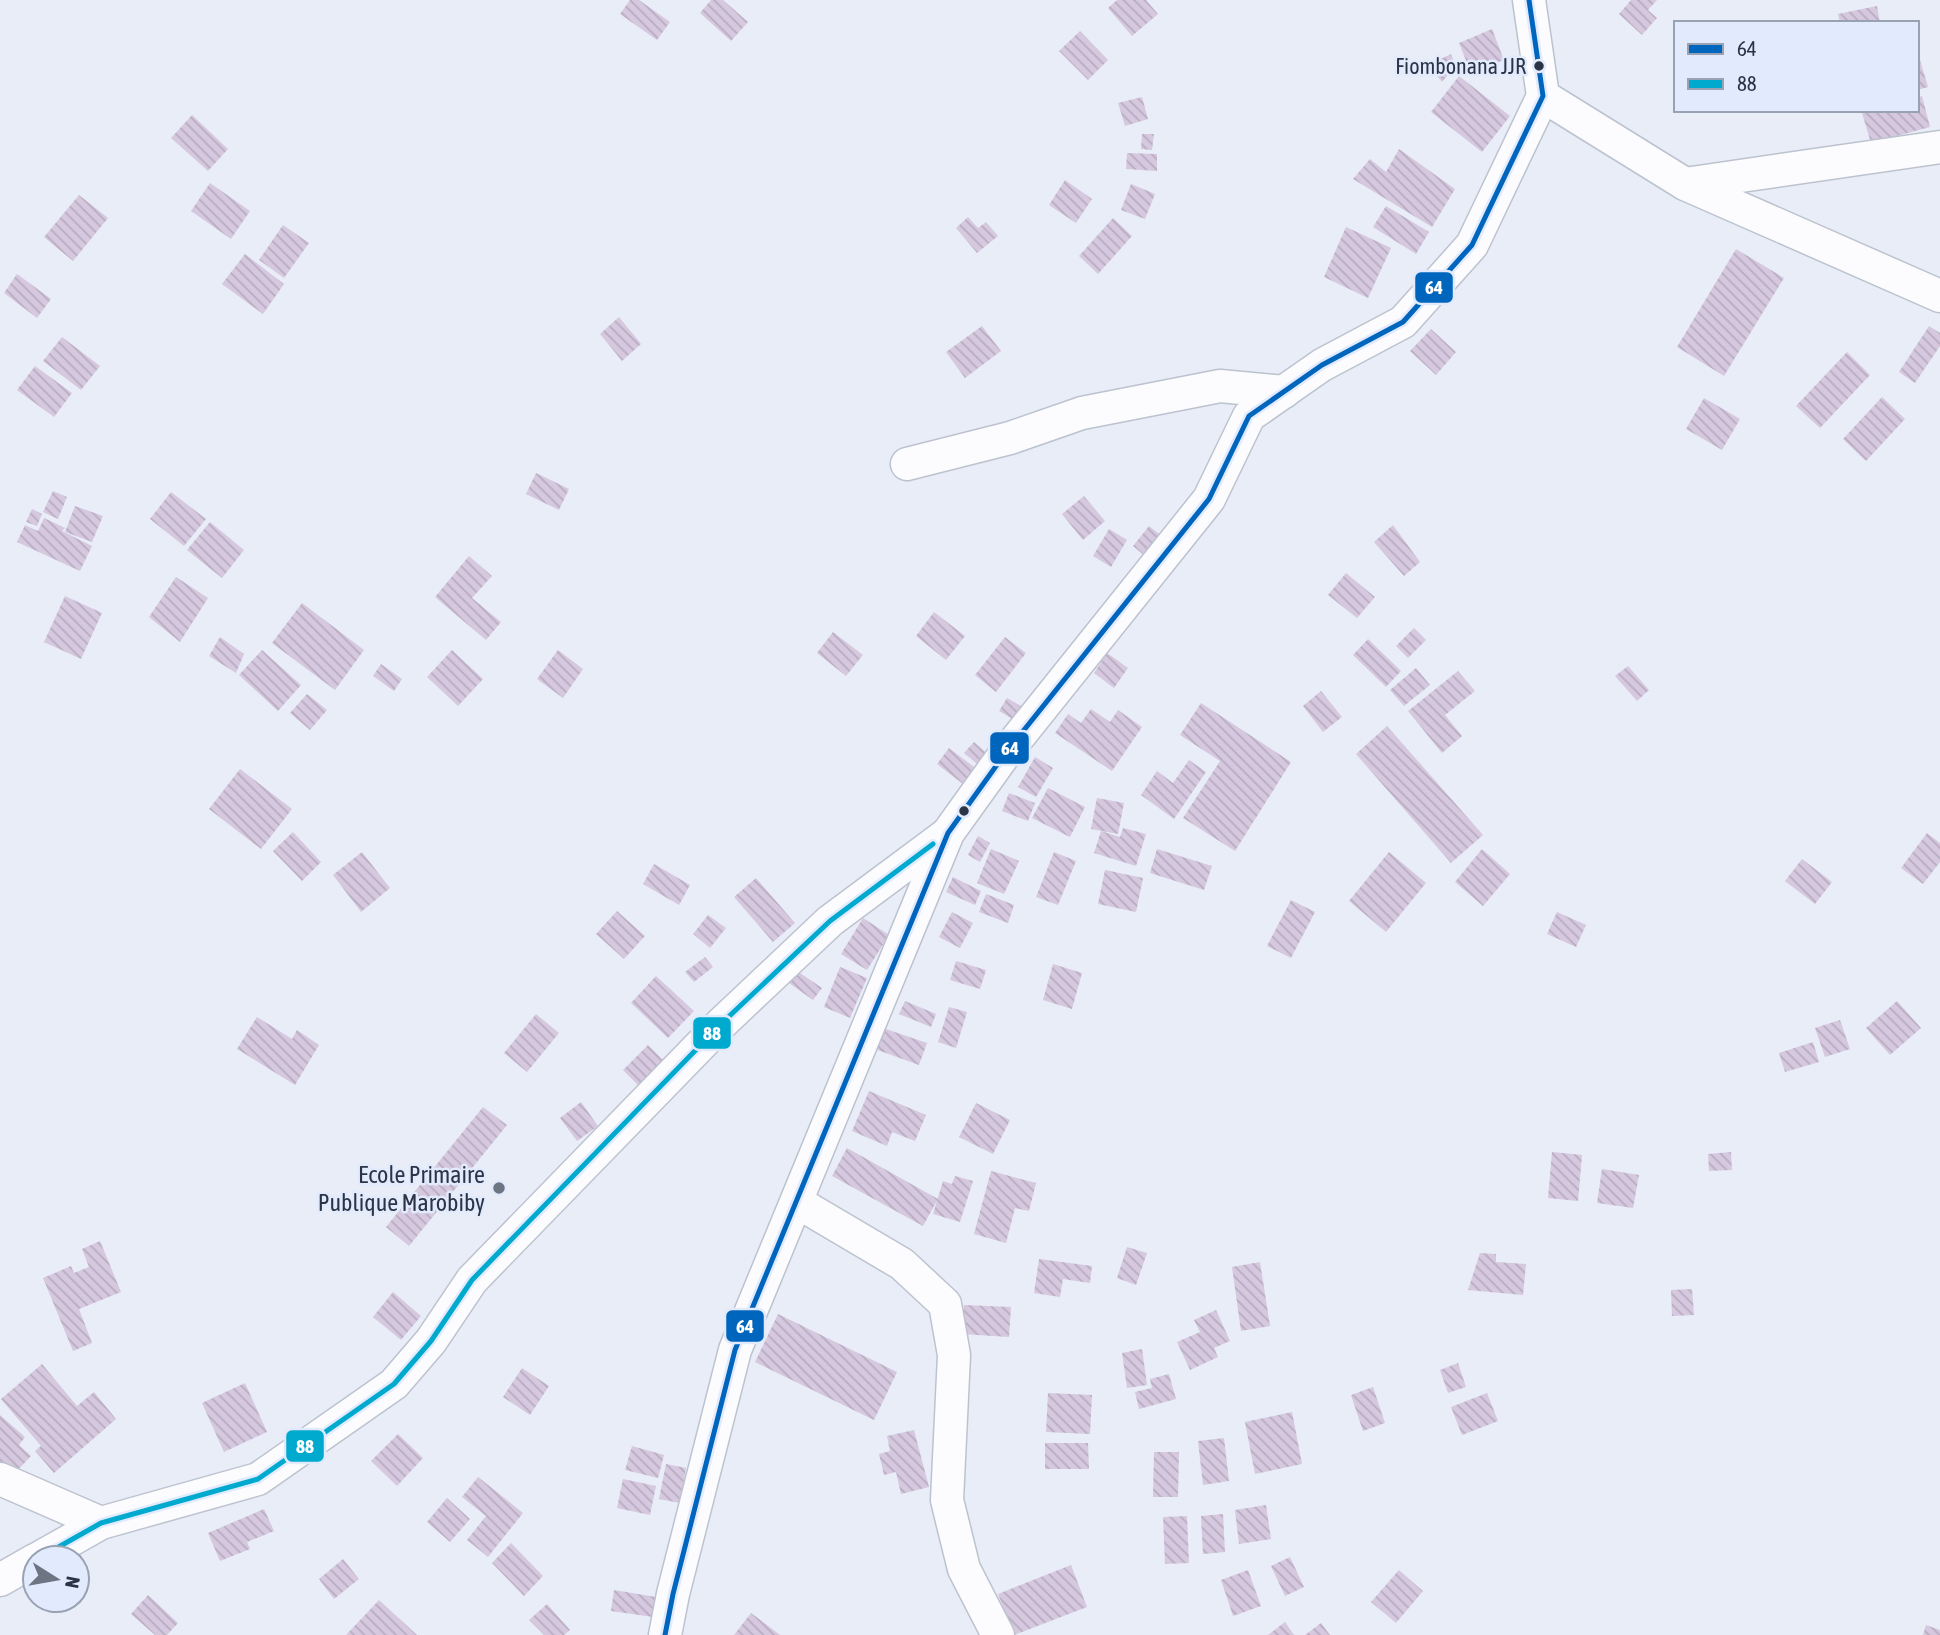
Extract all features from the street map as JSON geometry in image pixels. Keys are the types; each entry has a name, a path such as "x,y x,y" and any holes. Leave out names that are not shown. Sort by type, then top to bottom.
{"street":[{"path":"665,1635 735,1350 948,833 1004,755 1209,499 1249,416 1322,365 1403,322 1472,246 1543,96 1529,0"},
{"path":"1543,96 1685,184 1940,296"},
{"path":"1685,184 1940,147"},
{"path":"907,464 1010,438 1082,413 1220,386 1284,392"},
{"path":"64,1544 100,1524 258,1479 394,1384 431,1341 472,1280 722,1023 830,920 948,833"},
{"path":"797,1202 902,1265 945,1304 954,1355 947,1500 964,1569 998,1635"},
{"path":"0,1479 100,1524"},
{"path":"0,1580 21,1568"}],"building":[{"path":"630,0 639,0 670,22 657,40 620,14"},
{"path":"711,0 723,0 748,22 731,41 700,13"},
{"path":"1117,0 1146,0 1158,14 1132,36 1108,8"},
{"path":"1631,0 1657,0 1648,10 1657,18 1642,35 1619,14"},
{"path":"1877,6 1880,21 1840,21 1838,14"},
{"path":"1492,29 1504,60 1471,73 1459,43"},
{"path":"1080,31 1108,60 1088,80 1059,51"},
{"path":"1451,54 1455,66 1442,82 1428,65"},
{"path":"1919,57 1928,87 1919,89"},
{"path":"1459,76 1510,116 1482,152 1431,112"},
{"path":"1922,96 1930,127 1871,143 1862,113 1919,112 1919,97"},
{"path":"1142,97 1148,119 1125,126 1118,103"},
{"path":"192,115 228,149 208,171 171,138"},
{"path":"1142,134 1154,134 1152,150 1141,149"},
{"path":"1399,149 1455,189 1432,227 1353,179 1370,159 1386,172"},
{"path":"1127,153 1157,154 1157,171 1126,169"},
{"path":"1065,180 1092,199 1076,223 1049,205"},
{"path":"210,183 250,211 231,239 191,211"},
{"path":"1131,184 1155,194 1145,219 1121,210"},
{"path":"79,195 108,218 73,261 44,237"},
{"path":"1386,206 1429,232 1416,254 1373,227"},
{"path":"968,217 978,228 986,222 998,236 977,253 956,228"},
{"path":"1113,218 1132,236 1098,274 1079,256"},
{"path":"283,225 309,243 284,278 259,260"},
{"path":"1346,227 1391,248 1368,298 1324,277"},
{"path":"1736,249 1784,278 1724,376 1677,347"},
{"path":"245,254 284,284 263,314 222,284"},
{"path":"17,274 51,299 37,318 4,293"},
{"path":"619,317 641,344 622,361 600,334"},
{"path":"982,326 1001,351 965,378 946,352"},
{"path":"1929,326 1940,333 1940,346 1915,383 1899,372"},
{"path":"1431,329 1456,352 1436,375 1410,351"},
{"path":"62,337 100,366 81,390 43,361"},
{"path":"1847,352 1870,375 1820,428 1796,406"},
{"path":"35,366 72,393 54,417 17,390"},
{"path":"1882,397 1905,419 1866,461 1843,439"},
{"path":"1704,398 1740,419 1722,450 1686,429"},
{"path":"536,473 569,489 559,510 526,494"},
{"path":"53,491 67,497 58,519 43,512"},
{"path":"171,492 206,519 184,546 150,519"},
{"path":"1084,496 1105,521 1083,540 1062,514"},
{"path":"75,506 103,516 92,542 65,532"},
{"path":"32,509 42,514 37,526 26,522"},
{"path":"44,518 65,528 62,531 92,546 80,571 17,542 25,525 38,531"},
{"path":"210,522 244,550 222,578 187,550"},
{"path":"1393,525 1420,562 1404,576 1374,542"},
{"path":"1149,526 1163,537 1146,557 1133,546"},
{"path":"1109,529 1127,540 1111,567 1093,556"},
{"path":"469,556 492,576 472,598 501,622 486,640 435,597"},
{"path":"1346,573 1375,597 1357,618 1328,595"},
{"path":"176,577 208,598 180,642 149,617"},
{"path":"65,596 102,613 81,659 44,642"},
{"path":"302,603 364,650 335,690 272,643"},
{"path":"934,612 965,636 946,660 916,636"},
{"path":"1414,628 1426,640 1408,658 1396,646"},
{"path":"833,632 863,655 846,676 817,653"},
{"path":"220,637 244,654 236,673 209,656"},
{"path":"1005,637 1026,653 996,692 975,675"},
{"path":"1368,639 1401,671 1386,687 1353,655"},
{"path":"262,650 301,685 278,711 239,675"},
{"path":"452,650 483,679 458,706 427,677"},
{"path":"558,650 583,669 563,698 537,679"},
{"path":"1107,653 1128,668 1114,688 1094,673"},
{"path":"381,664 402,679 394,691 373,676"},
{"path":"1628,666 1649,690 1637,701 1615,676"},
{"path":"1416,668 1430,685 1404,706 1390,690"},
{"path":"1458,671 1475,691 1445,715 1462,736 1442,753 1408,711"},
{"path":"1321,691 1342,717 1323,732 1303,706"},
{"path":"307,694 327,710 310,730 290,713"},
{"path":"1007,698 1026,709 1018,722 999,711"},
{"path":"1201,703 1291,762 1235,851 1183,818 1220,761 1180,735"},
{"path":"1091,709 1110,722 1118,710 1142,727 1112,771 1055,733 1068,714 1081,723"},
{"path":"1387,726 1483,835 1451,863 1356,754"},
{"path":"974,742 991,757 982,768 964,753"},
{"path":"949,748 974,767 963,784 937,764"},
{"path":"1035,757 1053,768 1036,797 1018,787"},
{"path":"1189,760 1206,772 1174,819 1141,795 1157,771 1173,783"},
{"path":"240,769 292,809 261,849 209,809"},
{"path":"1048,788 1085,807 1070,837 1032,818"},
{"path":"1009,793 1035,803 1028,821 1002,811"},
{"path":"1097,798 1124,803 1118,834 1091,829"},
{"path":"1123,828 1146,834 1136,866 1094,853 1101,831 1120,837"},
{"path":"293,832 321,862 302,881 273,851"},
{"path":"1927,833 1940,843 1940,862 1923,884 1901,868"},
{"path":"978,836 990,843 980,862 968,855"},
{"path":"991,849 1019,861 1004,894 977,883"},
{"path":"1157,849 1212,866 1204,890 1150,873"},
{"path":"1482,849 1510,874 1483,906 1455,882"},
{"path":"362,852 390,888 361,912 333,875"},
{"path":"1054,852 1076,861 1058,905 1036,897"},
{"path":"1389,852 1426,883 1386,932 1349,901"},
{"path":"1802,859 1832,882 1815,904 1785,881"},
{"path":"654,864 690,885 679,905 643,884"},
{"path":"1105,870 1143,878 1136,912 1098,904"},
{"path":"953,877 981,891 975,905 946,892"},
{"path":"756,878 795,923 773,942 734,897"},
{"path":"986,894 1014,905 1008,923 979,912"},
{"path":"1291,900 1315,912 1291,958 1267,946"},
{"path":"617,911 645,936 624,959 596,934"},
{"path":"952,912 973,923 960,948 939,937"},
{"path":"1557,912 1586,925 1576,947 1547,934"},
{"path":"708,915 726,928 710,948 693,934"},
{"path":"863,918 889,935 867,970 841,954"},
{"path":"705,957 713,967 694,982 685,972"},
{"path":"956,961 986,970 980,989 950,980"},
{"path":"1053,964 1082,973 1072,1009 1043,1000"},
{"path":"840,967 867,978 850,1018 824,1007"},
{"path":"797,971 822,988 813,1000 789,983"},
{"path":"656,976 694,1011 668,1038 631,1003"},
{"path":"905,1001 936,1014 931,1027 899,1014"},
{"path":"1897,1001 1921,1028 1890,1055 1866,1028"},
{"path":"949,1007 967,1012 956,1048 938,1042"},
{"path":"536,1014 559,1033 527,1072 504,1053"},
{"path":"257,1017 292,1039 297,1030 319,1045 295,1085 237,1049"},
{"path":"1840,1020 1850,1049 1825,1057 1815,1028"},
{"path":"880,1027 927,1043 919,1065 872,1048"},
{"path":"1813,1042 1819,1062 1785,1072 1779,1053"},
{"path":"648,1045 664,1061 639,1086 623,1070"},
{"path":"869,1091 926,1115 915,1141 892,1132 887,1146 852,1131"},
{"path":"581,1102 598,1126 577,1141 560,1118"},
{"path":"976,1103 1010,1120 993,1154 959,1137"},
{"path":"483,1107 507,1125 409,1246 386,1227"},
{"path":"847,1148 938,1199 923,1226 832,1176"},
{"path":"1552,1152 1582,1155 1578,1201 1548,1198"},
{"path":"1731,1152 1732,1170 1709,1171 1708,1154"},
{"path":"1602,1169 1639,1175 1633,1208 1597,1203"},
{"path":"991,1171 1036,1183 1029,1211 1015,1208 1006,1243 974,1234"},
{"path":"955,1176 973,1181 960,1222 933,1214 943,1181 952,1184"},
{"path":"100,1241 121,1292 79,1309 92,1343 73,1351 43,1278 71,1266 74,1273 89,1267 82,1249"},
{"path":"1127,1247 1147,1253 1136,1285 1117,1278"},
{"path":"1480,1253 1496,1254 1496,1262 1526,1264 1523,1295 1468,1290"},
{"path":"1039,1259 1092,1266 1090,1283 1063,1279 1060,1297 1034,1293"},
{"path":"1260,1262 1270,1326 1241,1331 1232,1267"},
{"path":"1692,1289 1694,1315 1672,1316 1671,1290"},
{"path":"393,1292 421,1316 401,1340 373,1317"},
{"path":"964,1305 1011,1307 1009,1337 962,1334"},
{"path":"1216,1310 1230,1341 1214,1348 1218,1357 1190,1370 1177,1342 1200,1332 1194,1320"},
{"path":"778,1314 897,1372 874,1420 755,1362"},
{"path":"1142,1349 1147,1385 1127,1388 1122,1353"},
{"path":"1458,1363 1466,1387 1448,1393 1440,1370"},
{"path":"42,1364 77,1406 94,1392 116,1419 54,1473 35,1451 41,1446 1,1399"},
{"path":"522,1368 549,1386 530,1415 503,1397"},
{"path":"1169,1374 1176,1399 1139,1409 1135,1392 1152,1388 1150,1379"},
{"path":"245,1383 267,1432 224,1452 202,1403"},
{"path":"1373,1387 1385,1423 1363,1431 1351,1395"},
{"path":"1048,1393 1092,1395 1090,1434 1046,1432"},
{"path":"1487,1393 1498,1421 1462,1435 1451,1407"},
{"path":"1292,1412 1302,1464 1255,1474 1245,1422"},
{"path":"0,1415 25,1437 19,1445 31,1456 16,1472 0,1465"},
{"path":"914,1430 929,1487 901,1494 896,1472 884,1475 879,1454 890,1451 887,1436"},
{"path":"398,1434 423,1458 397,1486 371,1461"},
{"path":"1224,1438 1229,1481 1203,1485 1198,1441"},
{"path":"1045,1443 1088,1443 1089,1469 1045,1469"},
{"path":"632,1446 664,1455 658,1478 625,1470"},
{"path":"1154,1452 1179,1452 1178,1497 1153,1497"},
{"path":"666,1464 686,1468 680,1503 659,1499"},
{"path":"478,1477 523,1513 488,1557 467,1540 486,1516 462,1497"},
{"path":"623,1479 656,1486 650,1515 617,1508"},
{"path":"447,1498 470,1519 450,1542 427,1522"},
{"path":"1266,1505 1271,1539 1239,1544 1235,1510"},
{"path":"264,1509 274,1531 247,1542 250,1549 220,1561 208,1533"},
{"path":"1223,1514 1225,1552 1203,1554 1201,1516"},
{"path":"1187,1516 1189,1563 1165,1564 1163,1517"},
{"path":"511,1543 543,1576 524,1596 492,1563"},
{"path":"1290,1557 1304,1587 1285,1596 1271,1566"},
{"path":"343,1559 359,1579 334,1599 319,1579"},
{"path":"1071,1565 1087,1607 1014,1635 998,1594"},
{"path":"1248,1570 1261,1606 1233,1616 1221,1580"},
{"path":"1399,1570 1423,1591 1396,1623 1371,1602"},
{"path":"614,1590 656,1597 653,1617 611,1611"},
{"path":"148,1595 178,1623 167,1635 155,1635 131,1614"},
{"path":"379,1600 417,1635 346,1635"},
{"path":"547,1604 570,1630 564,1635 544,1635 529,1620"},
{"path":"751,1613 780,1635 734,1635"},
{"path":"1285,1622 1294,1635 1268,1635"},
{"path":"1321,1623 1330,1635 1305,1635"},
{"path":"1926,1625 1940,1630 1940,1635 1923,1635"}],"transit line":[{"name":"64","path":"665,1635 735,1350 948,833 1004,755 1209,499 1249,416 1322,365 1403,322 1472,245 1543,96 1529,0"},
{"name":"88","path":"64,1544 101,1523 258,1479 394,1384 431,1341 472,1280 722,1023 830,921 933,844"}],"place":[{"name":"Fiombonana JJR","path":"1539,66"},
{"name":"Ecole Primaire Publique Marobiby","path":"499,1188"}]}
